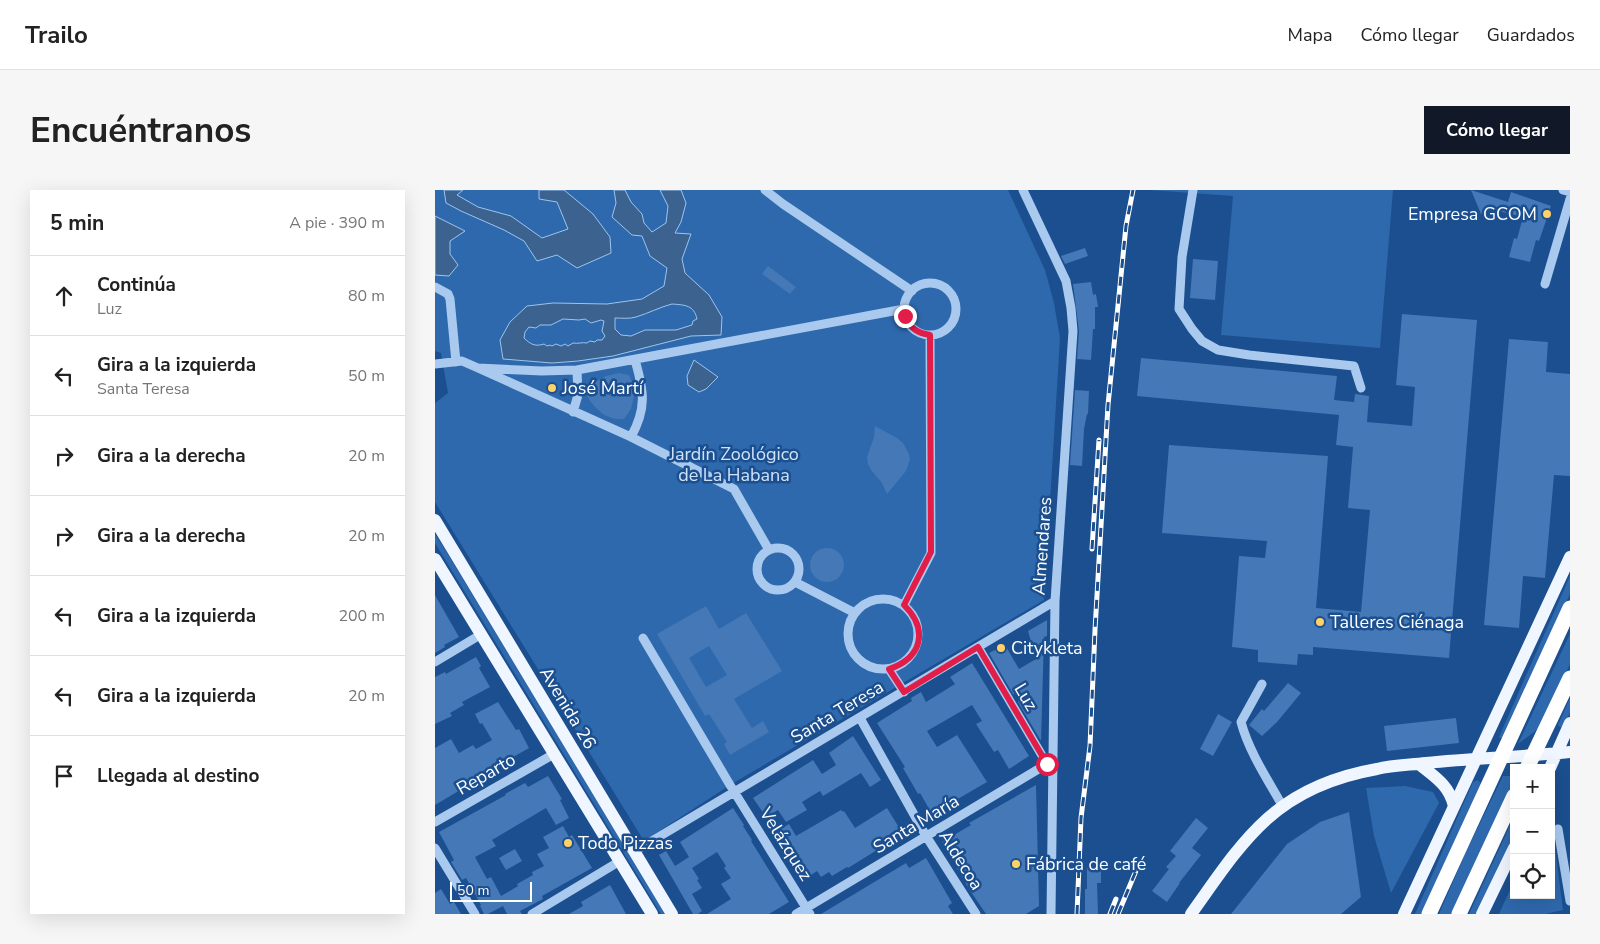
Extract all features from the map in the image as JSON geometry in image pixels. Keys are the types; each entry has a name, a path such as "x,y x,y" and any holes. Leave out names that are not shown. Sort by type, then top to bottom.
{"highway":[{"path":"1429,914 1570,608"},
{"path":"1530,761 1570,678"},
{"path":"1459,914 1510,805"}],"main road":[{"name":"Avenida 26","path":"435,520 672,914"},
{"path":"1404,914 1570,557"},
{"name":"Avenida 26","path":"435,559 652,914"},
{"path":"1552,764 1570,724"},
{"path":"1191,914 1251,834 1283,807 1322,785 1345,776 1378,768 1476,758 1501,757 1530,761 1570,752"},
{"path":"1419,764 1441,782 1451,795 1454,806"},
{"path":"1482,914 1511,854"}],"street":[{"path":"765,190 912,291"},
{"name":"Almendares","path":"1023,190 1066,281 1073,331 1055,601 1049,762 1051,914"},
{"path":"1193,190 1182,257 1179,309 1191,329 1202,341 1218,350 1354,366 1361,388"},
{"path":"1563,190 1570,192"},
{"path":"1545,284 1570,199"},
{"path":"923,284 930,284 943,287 953,297 956,310 952,322 943,332 930,335 923,334 911,327 907,322 904,309 905,302 912,291 923,284"},
{"path":"435,287 448,294 450,299 456,362"},
{"path":"478,368 542,371 577,370 904,309"},
{"path":"904,605 931,552 930,335"},
{"path":"631,437 639,423 643,409 642,382 635,360"},
{"path":"435,364 462,361 631,437 734,488 769,550"},
{"path":"573,412 578,395 577,370"},
{"path":"783,548 795,556 799,569 795,582 777,590 764,584 758,572 759,559 769,550 783,548"},
{"path":"795,582 855,612"},
{"path":"883,598 894,600 904,605 913,613 918,624 919,636 916,648 910,658 900,665 889,669 865,664 856,657 847,635 849,623 855,612 867,602 883,598"},
{"name":"Santa Teresa","path":"635,851 1055,601"},
{"path":"435,662 480,635"},
{"name":"Velázquez","path":"643,638 734,792 808,911"},
{"name":"Luz","path":"978,647 1049,762"},
{"path":"889,669 904,692"},
{"path":"1262,684 1241,722 1244,734 1283,807"},
{"name":"Aldecoa","path":"860,718 926,836 976,914"},
{"name":"Reparto","path":"435,822 554,754"},
{"name":"Santa María","path":"796,914 808,911 926,836 1049,762"},
{"path":"1558,829 1570,901"},
{"path":"435,848 475,914"},
{"path":"532,914 620,861"}],"green space":[{"name":"Jardín Zoológico de La Habana","path":"435,190 1008,190 1045,270 1054,303 1060,338 1044,600 730,785 644,841 435,502 435,403 448,393 441,353 435,351"},
{"path":"1150,190 1393,190 1380,348 1221,335 1233,196"},
{"path":"435,534 666,914 661,914 435,543"},
{"path":"1570,576 1570,594 1504,740 1499,737"},
{"path":"1570,634 1570,664 1542,726 1518,744"},
{"path":"1570,698 1570,713 1563,728 1558,725"},
{"path":"1503,776 1510,776 1510,793 1452,914 1439,914 1465,854"},
{"path":"1478,780 1481,784 1421,914 1415,914 1473,782"},
{"path":"1405,786 1433,792 1439,803 1391,893 1374,836 1366,788"},
{"path":"1510,826 1510,846 1478,914 1469,914"},
{"path":"1555,848 1563,910 1545,914 1499,914 1510,890 1510,899 1555,899"}],"shaded area":[{"path":"444,190 463,190 457,195 478,207 511,216 542,238 568,229 557,202 539,199 539,190 564,190 593,214 610,237 611,253 577,268 557,255 537,261 524,241 446,203"},
{"path":"614,190 625,190 631,202 642,214 644,223 652,232 666,223 668,206 660,190 681,190 686,203 681,222 675,233 691,234 682,259 685,273 709,295 722,317 721,335 691,336 613,356 578,361 552,363 503,359 500,340 510,322 527,306 553,303 607,304 642,299 664,286 667,268 650,256 642,236 632,235 612,217 616,203","holes":["672,304 685,305 691,308 696,314 697,319 693,321 692,325 676,330 645,330 631,336 621,335 615,329 615,318 634,318","563,319 585,319 591,323 604,321 602,331 605,336 602,340 595,342 573,343 568,346 565,344 561,346 556,344 552,346 544,344 535,345 524,338 525,332 529,327 536,328 540,325 551,325"]},
{"path":"435,216 465,231 450,241 450,254 458,265 449,276 435,275"},
{"path":"694,360 718,377 706,389 699,392 688,385 687,376"}],"building":[{"path":"1471,190 1508,202 1511,192 1551,206 1539,241 1536,240 1530,262 1509,257 1514,238 1517,239 1523,217 1494,210 1492,218 1481,214"},
{"path":"1085,248 1088,256 1065,264 1061,256"},
{"path":"1193,259 1218,261 1215,300 1190,298"},
{"path":"768,266 796,287 790,294 762,274"},
{"path":"1091,282 1093,295 1096,294 1098,307 1095,307 1095,329 1093,329 1091,360 1077,359 1079,331 1073,284"},
{"path":"1402,314 1477,320 1449,658 1313,647 1313,655 1298,654 1297,665 1258,662 1258,650 1232,647 1239,556 1265,558 1267,541 1162,533 1169,445 1328,456 1316,608 1361,612 1370,510 1348,508 1353,447 1336,445 1339,415 1137,396 1141,358 1337,376 1334,400 1354,402 1355,394 1369,396 1367,422 1412,426 1415,387 1396,385"},
{"path":"1509,339 1548,342 1546,372 1570,374 1570,476 1554,475 1545,578 1523,576 1519,628 1484,625"},
{"path":"619,373 629,375 633,384 634,396 631,409 624,419 615,419 604,415 588,398 586,391 595,382 606,376"},
{"path":"1075,390 1089,391 1082,466 1070,465"},
{"path":"875,426 897,438 903,443 909,454 910,460 906,471 887,494 882,483 868,464 867,457 874,437"},
{"path":"827,548 834,549 839,553 843,558 843,572 839,577 834,581 827,582 820,581 815,577 811,572 810,565 811,558 815,553 820,549"},
{"path":"435,595 459,637 444,645 445,647 435,653"},
{"path":"706,606 719,629 746,613 782,671 734,699 752,728 763,721 769,732 730,755 724,744 727,742 709,714 705,716 657,634","holes":["709,646 727,675 706,687 689,658"]},
{"path":"1047,620 1047,636 1044,637 1041,741 1018,702 1018,695 1013,694 989,653 1005,645 1019,669 1036,659 1028,631"},
{"path":"476,657 481,666 479,668 490,687 462,702 464,705 450,713 452,716 435,724 435,677 445,672 446,674"},
{"path":"972,663 1029,756 1009,769 998,750 994,752 976,724 982,721 972,705 927,731 937,747 957,735 987,782 932,814 920,793 918,794 903,768 905,767 877,723 912,701 911,698 921,692 926,702 955,684 950,677"},
{"path":"1288,683 1301,693 1277,722 1262,736 1249,725"},
{"path":"498,702 516,730 519,729 529,748 435,805 435,748 451,739 459,753 473,745 476,749 492,740 475,714"},
{"path":"1218,714 1232,722 1213,756 1200,749"},
{"path":"1456,718 1459,743 1387,751 1384,726"},
{"path":"853,736 881,780 870,787 861,773 823,796 820,791 802,802 807,810 786,822 778,810 766,817 753,798 813,760 822,774 836,765 829,753"},
{"path":"548,776 562,799 560,800 569,818 556,825 546,808 492,840 496,846 475,857 487,879 491,877 501,896 533,875 532,872 544,866 537,854 549,848 543,837 563,826 569,837 572,835 592,868 542,896 543,899 520,911 522,914 507,914 503,906 488,914 484,914 466,878 462,880 451,862 454,860 439,832 525,783 528,787"},
{"name":"Fábrica de café","path":"1036,785 1039,906 1026,914 986,914 942,842 971,825 969,823"},
{"path":"733,808 789,902 769,914 707,914 731,899 721,884 731,878 717,852 692,868 702,888 692,894 702,911 698,914 693,914 659,855 666,851 675,866 689,857 680,842"},
{"path":"887,808 903,834 832,876 829,872 821,877 817,871 805,879 797,866 794,868 788,859 784,851 786,850 775,832 789,824 796,836 841,810 844,811 855,828"},
{"path":"1349,812 1361,897 1341,914 1231,914 1287,844 1320,822"},
{"path":"1196,818 1208,828 1192,848 1201,855 1167,902 1152,891 1169,869 1166,867 1176,856 1170,851"},
{"path":"515,849 522,861 506,870 499,858"},
{"path":"926,858 952,903 948,906 953,914 821,914 906,863 909,868"},
{"path":"1087,864 1101,864 1101,883 1097,883 1098,914 1085,914"},
{"path":"610,885 626,914 569,914 583,906 581,902"},
{"path":"441,889 450,904 454,902 461,914 435,914 435,893"}],"railway":[{"path":"1077,914 1081,818 1090,746 1108,405 1126,226 1133,190"},
{"path":"1092,549 1099,440"},
{"path":"1118,914 1138,866"},
{"path":"1110,914 1116,899"}],"place":[{"name":"Empresa GCOM","path":"1547,214"},
{"name":"José Martí","path":"552,388"},
{"name":"Talleres Ciénaga","path":"1320,622"},
{"name":"Citykleta","path":"1001,648"},
{"name":"Todo Pizzas","path":"568,843"},
{"name":"Fábrica de café","path":"1016,864"}],"route":[{"path":"905,316 907,322 917,332 930,335 931,552 904,605 913,613 918,624 919,636 916,648 910,658 900,665 889,669 904,692 978,647 1047,764"}]}
